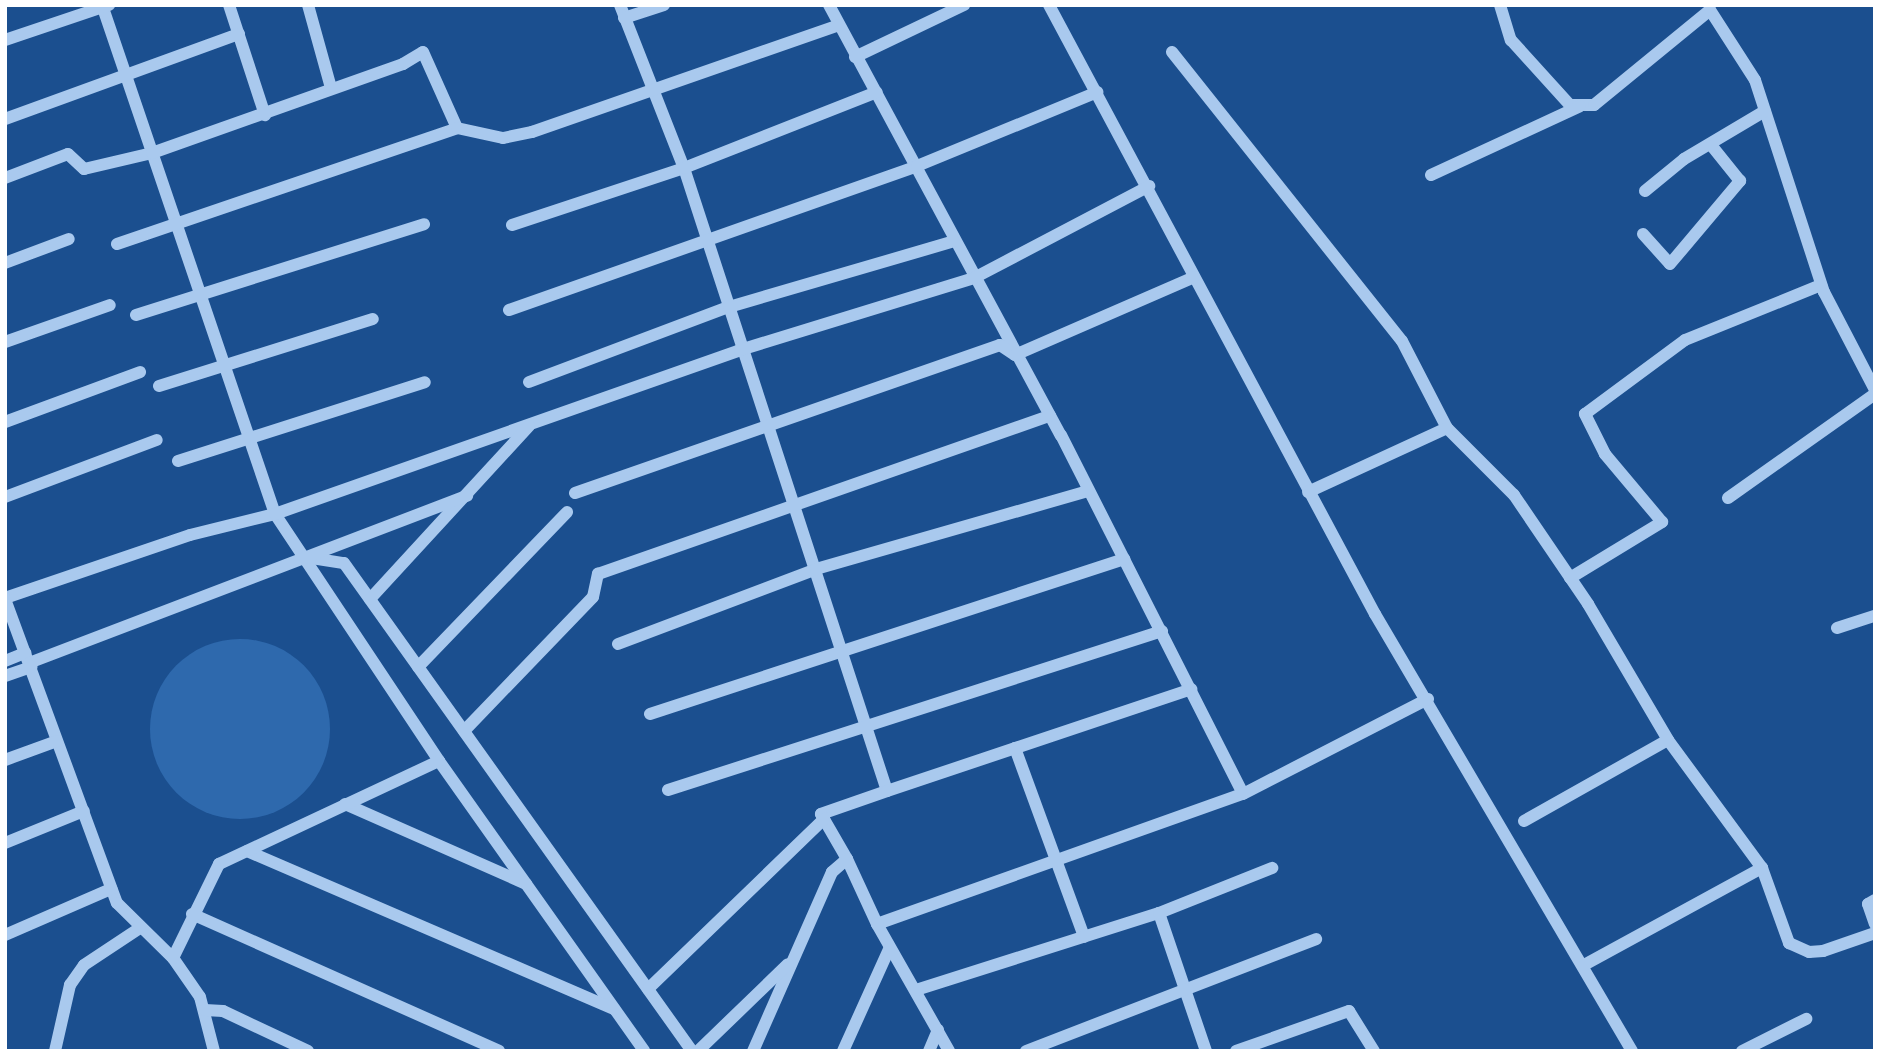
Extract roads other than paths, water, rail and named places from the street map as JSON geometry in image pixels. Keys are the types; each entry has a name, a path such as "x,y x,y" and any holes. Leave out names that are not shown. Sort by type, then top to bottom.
{"street":[{"path":"229,5 265,115"},
{"path":"307,5 331,88"},
{"path":"664,5 622,12 684,168 729,307 740,350 790,502 816,569 887,791"},
{"path":"829,5 1050,416 1243,794"},
{"path":"855,57 964,5"},
{"path":"1049,5 1149,186 1308,492 1632,1051"},
{"path":"1500,5 1511,40 1570,105 1594,105 1708,8 1755,80 1821,285 1875,392 1728,498"},
{"path":"5,40 105,6 174,223 252,438 275,514 439,761 644,1051"},
{"path":"117,244 457,128 503,138 532,132 839,25"},
{"path":"5,119 239,34"},
{"path":"5,178 68,154 84,169 152,153 265,115 331,88 403,65 423,52 457,128"},
{"path":"1172,52 1402,341 1447,428 1514,495 1570,578 1668,740 1762,868 1788,943 1809,953 1823,951 1875,933"},
{"path":"512,225 684,168 877,92"},
{"path":"509,310 917,166 1097,92"},
{"path":"1431,175 1583,105"},
{"path":"1645,191 1684,159 1712,146 1765,111"},
{"path":"1643,234 1670,264 1740,181 1712,146"},
{"path":"214,1051 205,1010 173,958 139,928 111,889 5,598 190,535 275,514 740,350 974,278 1149,186"},
{"path":"136,315 424,223"},
{"path":"5,263 69,239"},
{"path":"529,382 729,307 954,241"},
{"path":"1015,355 1194,277"},
{"path":"1570,578 1662,522 1605,454 1585,414 1685,341 1821,285"},
{"path":"5,342 110,305"},
{"path":"159,386 373,318"},
{"path":"575,493 766,423 1000,345 1015,355"},
{"path":"5,422 140,372"},
{"path":"178,461 425,382"},
{"path":"464,731 593,597 598,574 790,502 1050,416"},
{"path":"370,599 529,426"},
{"path":"1308,492 1447,428"},
{"path":"5,497 157,440"},
{"path":"618,644 816,569 1088,491"},
{"path":"5,676 28,661 467,496"},
{"path":"418,667 567,512"},
{"path":"305,557 344,563 692,1051"},
{"path":"650,714 842,648 1124,559"},
{"path":"1837,628 1875,616"},
{"path":"668,790 1162,631"},
{"path":"5,661 28,661"},
{"path":"949,1051 916,990 889,949 847,859 821,814 1191,688"},
{"path":"877,925 1053,865 1243,794 1427,699"},
{"path":"1524,821 1668,740"},
{"path":"5,760 57,741"},
{"path":"1015,748 1053,865 1084,937"},
{"path":"173,958 213,869 439,761"},
{"path":"345,804 526,884"},
{"path":"5,843 84,811"},
{"path":"648,989 824,819"},
{"path":"247,851 614,1009"},
{"path":"753,1051 832,872 847,859"},
{"path":"916,990 1159,913 1272,868"},
{"path":"1584,965 1762,868"},
{"path":"5,935 111,889"},
{"path":"1875,900 1868,904 1875,924"},
{"path":"1159,913 1182,989 1206,1051"},
{"path":"192,914 499,1051"},
{"path":"55,1051 71,985 83,965 139,928"},
{"path":"1026,1051 1182,989 1316,940"},
{"path":"843,1051 889,949"},
{"path":"698,1051 794,959"},
{"path":"205,1010 223,1011 308,1051"},
{"path":"1236,1051 1349,1011 1374,1051"},
{"path":"1742,1051 1806,1019"},
{"path":"929,1051 938,1030"}]}
